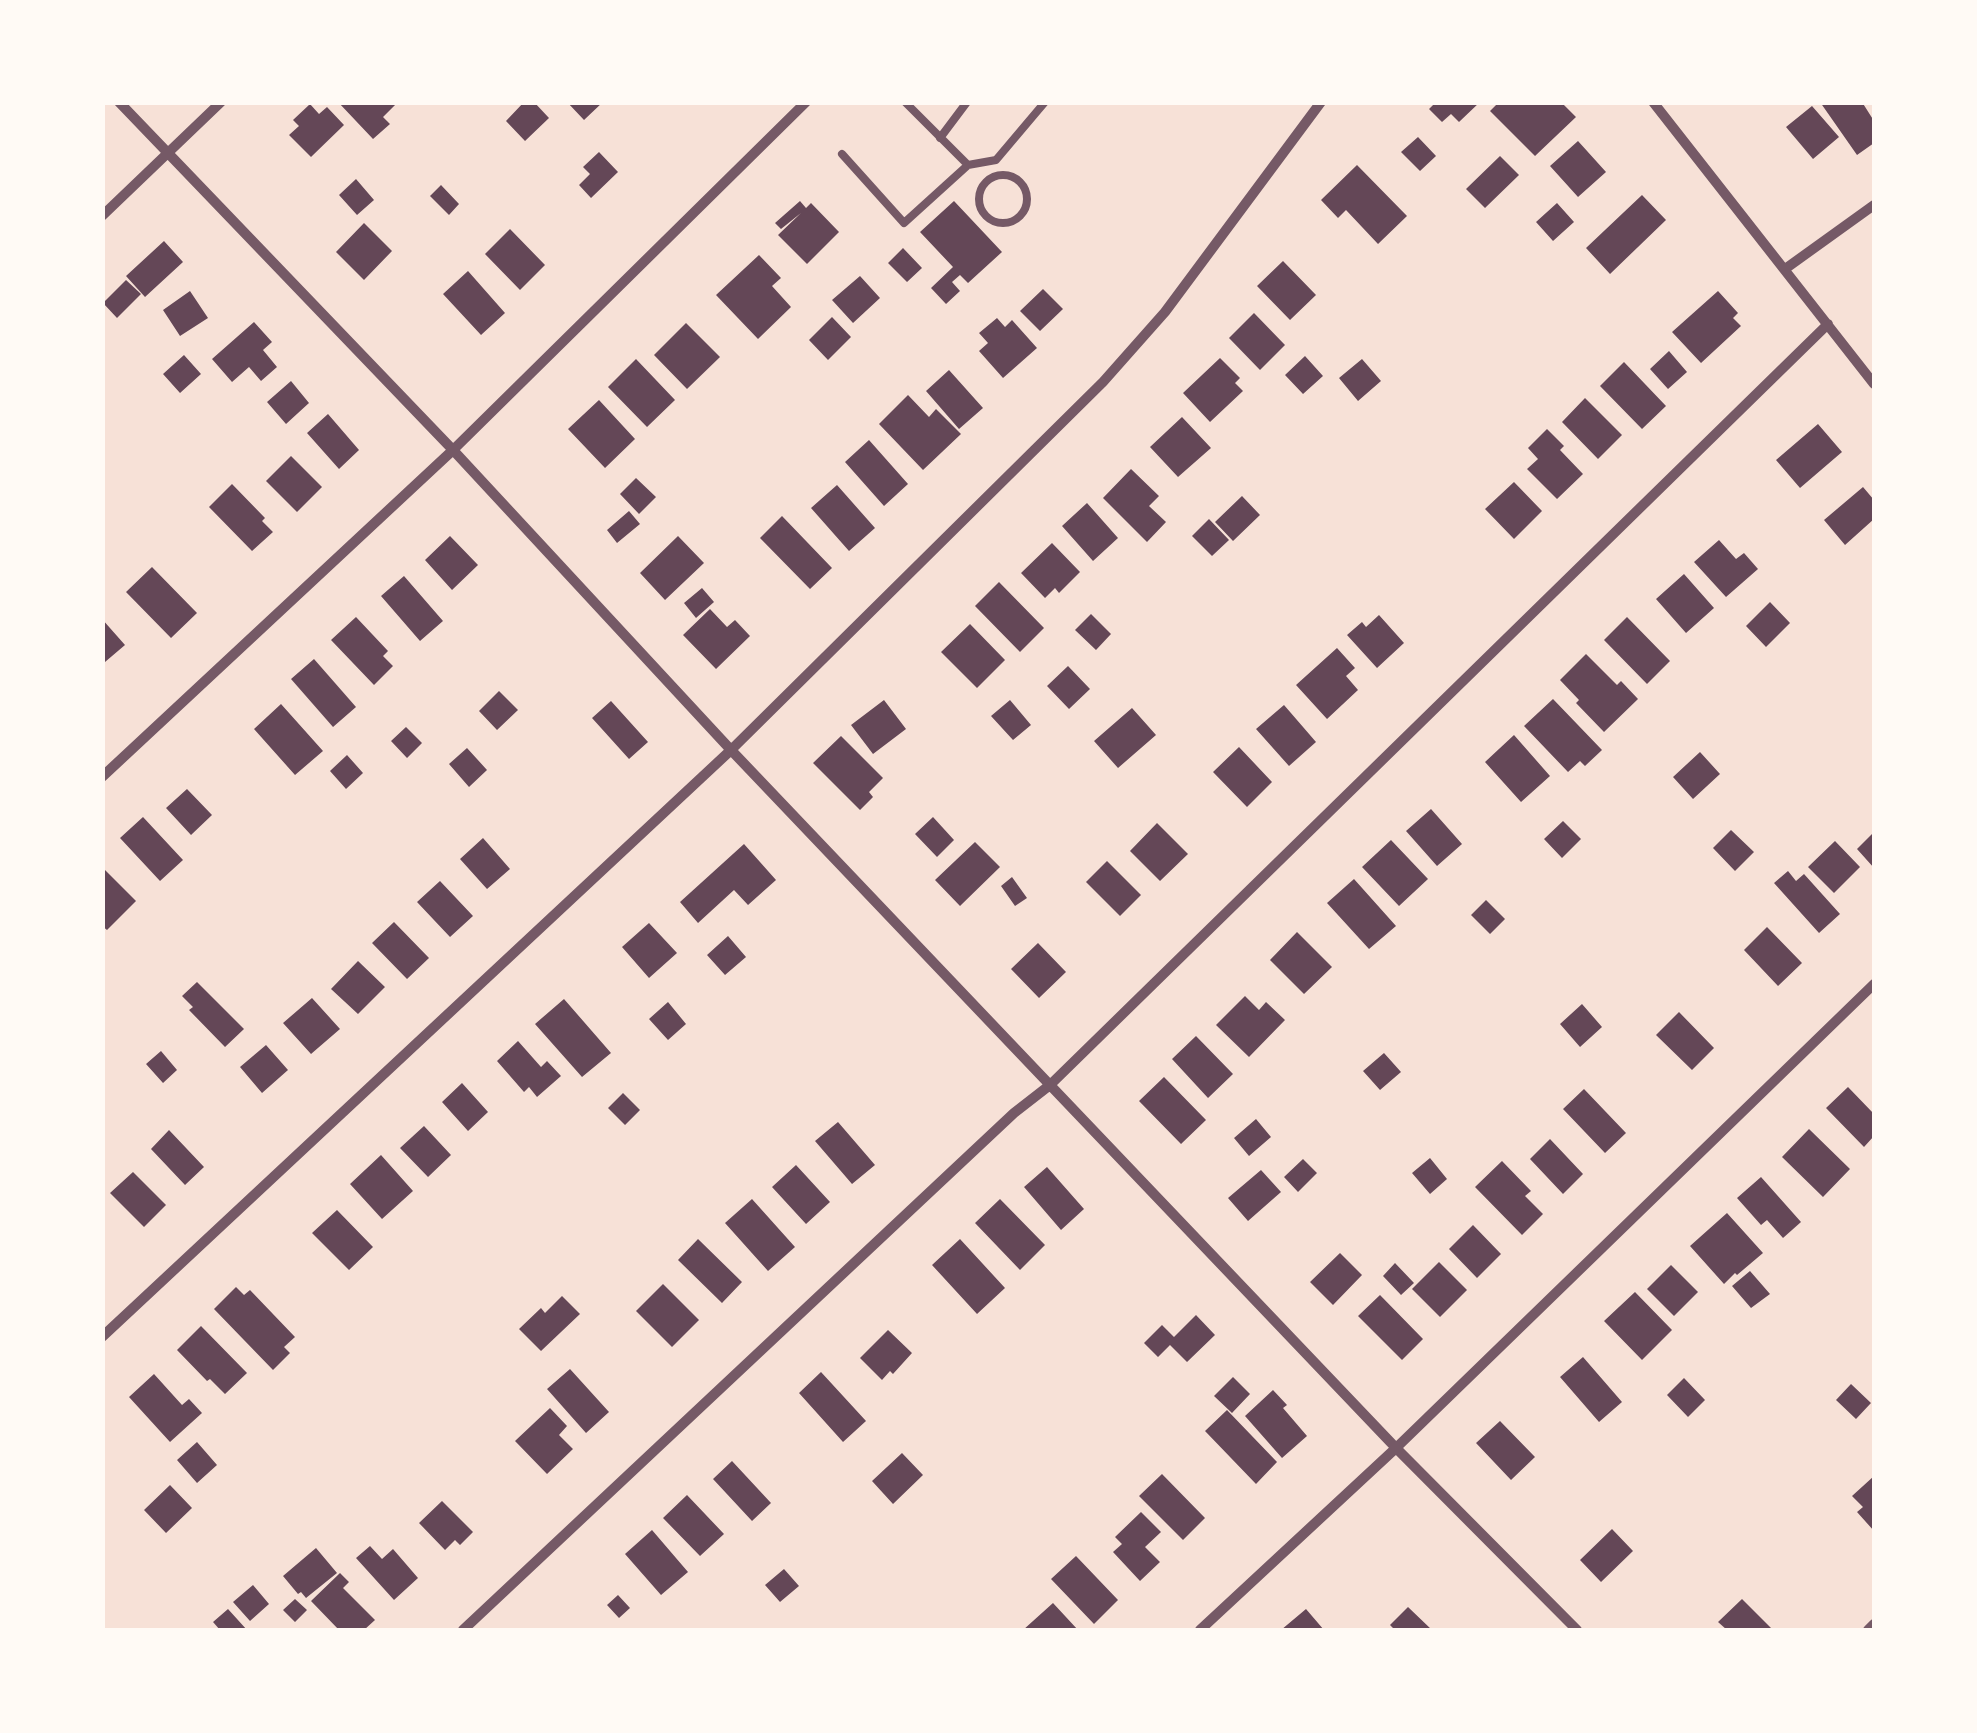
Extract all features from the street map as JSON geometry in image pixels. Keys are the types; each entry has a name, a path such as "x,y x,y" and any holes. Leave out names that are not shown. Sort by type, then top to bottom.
{"street":[{"path":"119,102 454,450 730,750 1396,1448 1577,1630"},
{"path":"102,216 221,102"},
{"path":"102,778 454,450 806,102"},
{"path":"102,1337 730,750 1123,360 1165,312 1321,102"},
{"path":"1653,102 1874,384"},
{"path":"1785,269 1874,205"},
{"path":"463,1630 1014,1113 1050,1085 1828,324"},
{"path":"1200,1630 1396,1448 1874,984"},
{"path":"1868,1630 1874,1624"}],"lane":[{"path":"905,102 968,165"},
{"path":"940,138 967,102"},
{"path":"842,154 904,223 968,165 996,160 1044,102"},
{"path":"996,160 998,176"},
{"path":"998,176 1016,179 1027,196 1022,215 1005,224 988,219 979,204 982,187 998,176"}],"building":[{"path":"338,102 398,102 383,117 390,124 373,139"},
{"path":"524,102 534,102 549,118 525,141 506,121"},
{"path":"567,102 603,102 584,120"},
{"path":"1436,102 1480,102 1459,122 1451,114 1442,122 1429,109"},
{"path":"1499,102 1561,102 1576,117 1535,156 1490,111"},
{"path":"1820,102 1862,102 1874,121 1874,143 1857,155"},
{"path":"310,104 319,114 327,107 344,125 311,157 289,135 299,126 293,120"},
{"path":"1812,106 1839,137 1813,159 1786,127"},
{"path":"1418,137 1436,156 1420,171 1401,152"},
{"path":"1578,141 1606,172 1578,197 1550,166"},
{"path":"599,152 618,172 591,198 579,185 590,174 583,167"},
{"path":"1500,156 1519,175 1485,208 1466,189"},
{"path":"1357,165 1407,216 1378,244 1346,210 1338,218 1321,200"},
{"path":"356,179 374,200 357,215 339,195"},
{"path":"441,185 459,204 449,215 430,196"},
{"path":"1642,195 1666,220 1610,274 1586,248"},
{"path":"800,201 806,208 811,203 839,232 807,264 778,235 801,213 781,229 775,223"},
{"path":"954,201 1002,252 968,283 960,275 952,282 960,291 946,304 931,288 953,267 920,232"},
{"path":"1557,203 1574,222 1553,241 1536,222"},
{"path":"364,223 392,251 364,280 336,252"},
{"path":"510,229 545,265 520,290 485,254"},
{"path":"164,241 183,262 145,297 126,276"},
{"path":"903,248 922,268 907,282 888,263"},
{"path":"759,255 781,278 772,286 791,307 758,339 716,295"},
{"path":"1283,261 1316,295 1290,320 1257,286"},
{"path":"468,271 505,313 481,335 443,294"},
{"path":"860,276 880,298 853,323 832,300"},
{"path":"126,280 141,294 117,318 103,303"},
{"path":"1043,289 1063,309 1040,331 1020,311"},
{"path":"190,291 208,318 180,336 163,310"},
{"path":"1718,291 1738,313 1733,318 1741,326 1701,363 1672,332"},
{"path":"1254,313 1285,345 1260,370 1229,338"},
{"path":"832,317 851,337 828,360 809,340"},
{"path":"997,318 1005,327 1012,320 1037,348 1003,378 979,351 988,343 979,333"},
{"path":"254,322 272,342 263,350 277,367 261,381 249,367 232,382 212,359"},
{"path":"686,323 720,357 687,389 654,355"},
{"path":"1669,351 1687,372 1668,389 1650,369"},
{"path":"184,355 201,374 180,393 163,374"},
{"path":"1305,356 1323,376 1303,394 1285,375"},
{"path":"1220,358 1240,378 1235,383 1243,391 1210,422 1183,393"},
{"path":"636,359 675,400 647,427 608,387"},
{"path":"1362,359 1381,381 1358,401 1339,378"},
{"path":"1624,362 1666,406 1642,429 1600,386"},
{"path":"949,370 983,408 959,429 926,391"},
{"path":"291,381 309,403 286,424 267,402"},
{"path":"908,395 929,417 936,409 961,434 923,470 879,424"},
{"path":"1585,398 1622,435 1598,459 1562,422"},
{"path":"599,400 635,439 605,468 568,429"},
{"path":"328,414 359,450 339,469 307,433"},
{"path":"1182,417 1211,448 1178,477 1150,447"},
{"path":"1818,424 1842,452 1800,488 1776,460"},
{"path":"1547,429 1583,474 1557,499 1527,469 1538,459 1528,448"},
{"path":"869,440 908,484 884,506 845,462"},
{"path":"291,456 322,487 297,512 266,481"},
{"path":"1131,469 1159,496 1149,506 1166,522 1147,542 1103,498"},
{"path":"636,478 656,497 639,514 620,494"},
{"path":"1514,482 1542,511 1514,539 1485,509"},
{"path":"232,484 265,518 262,521 273,532 252,551 209,507"},
{"path":"837,485 875,528 849,551 811,508"},
{"path":"1863,487 1874,500 1874,519 1845,545 1824,520"},
{"path":"1242,496 1260,515 1233,541 1215,522"},
{"path":"1087,503 1118,538 1093,561 1062,526"},
{"path":"629,511 640,524 617,543 607,530"},
{"path":"782,516 832,568 810,589 760,538"},
{"path":"1209,519 1229,540 1212,556 1192,536"},
{"path":"450,536 478,565 452,590 425,560"},
{"path":"678,536 704,563 665,600 640,573"},
{"path":"1719,540 1736,559 1744,553 1758,569 1726,597 1694,562"},
{"path":"1052,543 1080,572 1059,593 1055,588 1045,598 1021,573"},
{"path":"152,567 197,613 171,638 126,592"},
{"path":"1684,574 1714,608 1686,633 1656,599"},
{"path":"404,576 443,621 420,641 381,596"},
{"path":"999,582 1044,628 1020,652 975,606"},
{"path":"702,588 714,602 696,618 684,603"},
{"path":"1770,602 1790,623 1766,647 1746,626"},
{"path":"710,609 727,627 735,620 750,636 716,669 683,635"},
{"path":"1091,614 1111,634 1096,650 1075,630"},
{"path":"1379,615 1404,643 1377,668 1347,635 1362,622 1366,627"},
{"path":"356,617 388,651 383,656 393,666 374,685 331,640"},
{"path":"1627,617 1670,661 1647,684 1604,640"},
{"path":"102,619 125,645 105,662 102,659"},
{"path":"970,624 1005,660 977,688 941,652"},
{"path":"1337,648 1355,668 1346,676 1358,690 1327,719 1296,685"},
{"path":"1586,654 1617,685 1621,681 1638,699 1604,732 1560,680"},
{"path":"314,659 356,707 333,727 291,679"},
{"path":"1068,666 1090,689 1069,709 1047,686"},
{"path":"499,691 518,710 497,730 479,711"},
{"path":"1553,699 1602,750 1585,766 1580,761 1568,772 1524,726"},
{"path":"884,700 906,729 873,754 851,725"},
{"path":"1010,700 1031,725 1013,740 991,716"},
{"path":"611,701 648,742 629,759 592,718"},
{"path":"281,704 323,751 295,775 254,729"},
{"path":"1284,705 1316,742 1289,766 1256,729"},
{"path":"1132,708 1156,735 1118,768 1094,741"},
{"path":"406,727 422,743 407,758 391,741"},
{"path":"1514,735 1550,776 1521,802 1485,762"},
{"path":"841,736 883,778 869,792 873,797 860,810 813,763"},
{"path":"1239,747 1272,782 1247,807 1213,772"},
{"path":"467,748 487,770 469,787 449,764"},
{"path":"1700,752 1720,774 1693,799 1673,777"},
{"path":"347,755 363,773 346,789 330,771"},
{"path":"187,789 212,815 191,835 166,808"},
{"path":"1431,809 1462,844 1437,866 1406,831"},
{"path":"143,817 183,860 160,881 120,838"},
{"path":"933,817 954,840 937,857 915,834"},
{"path":"1563,821 1581,839 1562,858 1544,839"},
{"path":"1157,823 1188,854 1160,881 1130,851"},
{"path":"1731,830 1754,852 1735,871 1713,848"},
{"path":"1874,832 1874,868 1857,849"},
{"path":"483,838 510,869 487,889 460,859"},
{"path":"1391,840 1428,879 1399,906 1362,867"},
{"path":"1835,841 1860,867 1834,893 1808,867"},
{"path":"975,842 1000,867 960,906 935,880"},
{"path":"744,844 776,880 748,905 734,890 698,923 680,902"},
{"path":"1107,861 1141,895 1120,916 1086,882"},
{"path":"102,867 136,901 107,930 102,926"},
{"path":"1788,871 1796,881 1804,874 1840,914 1819,933 1774,883"},
{"path":"1012,877 1027,898 1015,906 1001,886"},
{"path":"1354,879 1396,926 1369,949 1327,903"},
{"path":"440,881 473,916 450,937 417,902"},
{"path":"1486,900 1505,919 1490,934 1471,915"},
{"path":"394,922 429,958 407,979 372,943"},
{"path":"649,923 677,953 649,978 622,947"},
{"path":"1767,927 1802,963 1778,986 1744,950"},
{"path":"1297,932 1332,967 1304,994 1270,960"},
{"path":"728,936 746,957 725,975 707,955"},
{"path":"1038,943 1066,972 1039,998 1011,969"},
{"path":"358,961 385,987 358,1014 331,989"},
{"path":"197,982 244,1029 225,1047 189,1010 193,1007 182,996"},
{"path":"1245,996 1259,1010 1266,1002 1285,1020 1249,1057 1216,1025"},
{"path":"312,998 340,1029 311,1054 283,1023"},
{"path":"564,999 611,1053 582,1077 535,1024"},
{"path":"668,1002 686,1024 668,1040 649,1019"},
{"path":"1582,1004 1602,1027 1580,1047 1560,1024"},
{"path":"1679,1012 1714,1048 1692,1070 1656,1035"},
{"path":"1196,1036 1233,1074 1208,1098 1172,1059"},
{"path":"518,1041 541,1067 547,1061 561,1076 537,1097 529,1087 524,1092 497,1061"},
{"path":"266,1045 288,1070 262,1093 240,1067"},
{"path":"161,1051 177,1070 163,1083 146,1064"},
{"path":"1384,1053 1401,1072 1380,1090 1363,1071"},
{"path":"1164,1077 1206,1120 1181,1144 1139,1101"},
{"path":"462,1083 488,1112 468,1131 442,1102"},
{"path":"1848,1087 1874,1114 1874,1136 1864,1147 1826,1108"},
{"path":"1584,1089 1626,1133 1605,1153 1563,1109"},
{"path":"623,1093 640,1110 625,1125 608,1108"},
{"path":"1256,1119 1271,1137 1249,1156 1234,1138"},
{"path":"838,1122 875,1165 852,1184 815,1141"},
{"path":"424,1126 451,1155 428,1177 400,1148"},
{"path":"1809,1129 1850,1169 1823,1197 1782,1157"},
{"path":"169,1130 204,1167 185,1185 151,1149"},
{"path":"1550,1139 1583,1174 1563,1194 1530,1159"},
{"path":"381,1155 413,1191 382,1219 350,1184"},
{"path":"1430,1158 1447,1179 1430,1194 1412,1173"},
{"path":"1303,1159 1317,1173 1298,1192 1284,1177"},
{"path":"1502,1161 1531,1191 1525,1196 1543,1214 1522,1235 1475,1187"},
{"path":"796,1165 830,1202 806,1224 772,1187"},
{"path":"1047,1167 1084,1209 1061,1230 1024,1187"},
{"path":"1261,1170 1281,1192 1248,1221 1228,1198"},
{"path":"133,1172 166,1205 144,1227 110,1193"},
{"path":"1761,1177 1801,1222 1783,1238 1767,1220 1761,1225 1737,1198"},
{"path":"752,1199 795,1247 768,1271 725,1223"},
{"path":"1000,1199 1045,1245 1020,1270 975,1223"},
{"path":"337,1210 373,1247 349,1270 312,1233"},
{"path":"1727,1213 1763,1253 1724,1284 1690,1246"},
{"path":"1473,1225 1501,1254 1477,1278 1449,1249"},
{"path":"698,1239 742,1282 722,1303 678,1260"},
{"path":"960,1239 1005,1288 977,1314 932,1265"},
{"path":"1340,1253 1362,1275 1333,1305 1310,1282"},
{"path":"1439,1262 1467,1290 1440,1317 1412,1289"},
{"path":"1395,1263 1414,1283 1401,1295 1383,1276"},
{"path":"1671,1265 1698,1292 1674,1316 1647,1289"},
{"path":"1750,1271 1770,1294 1751,1308 1732,1286"},
{"path":"663,1284 699,1320 672,1347 636,1311"},
{"path":"236,1287 244,1295 250,1290 295,1337 284,1347 290,1353 273,1370 214,1309"},
{"path":"1635,1292 1672,1330 1642,1360 1604,1321"},
{"path":"1380,1295 1423,1339 1402,1360 1358,1316"},
{"path":"562,1296 580,1314 541,1351 519,1329 541,1308 545,1313"},
{"path":"1196,1315 1215,1335 1187,1362 1170,1345 1158,1357 1144,1343 1162,1325 1174,1337"},
{"path":"201,1326 247,1373 225,1394 177,1350"},
{"path":"888,1330 912,1353 882,1380 860,1358"},
{"path":"1583,1357 1622,1402 1599,1422 1560,1377"},
{"path":"570,1369 609,1412 586,1433 547,1389"},
{"path":"821,1372 866,1421 843,1442 799,1393"},
{"path":"154,1374 182,1405 189,1399 202,1413 170,1442 129,1397"},
{"path":"1233,1377 1250,1394 1232,1413 1214,1396"},
{"path":"1684,1378 1705,1400 1688,1417 1667,1395"},
{"path":"1851,1384 1871,1403 1856,1419 1836,1400"},
{"path":"1273,1390 1307,1436 1282,1458 1245,1416"},
{"path":"550,1408 567,1426 559,1435 573,1449 547,1474 515,1441"},
{"path":"1227,1410 1277,1462 1256,1484 1205,1431"},
{"path":"1500,1421 1535,1457 1511,1480 1476,1443"},
{"path":"197,1442 217,1465 197,1483 177,1460"},
{"path":"902,1453 923,1475 893,1504 872,1481"},
{"path":"732,1461 771,1503 752,1521 713,1479"},
{"path":"1162,1474 1205,1518 1183,1540 1139,1496"},
{"path":"1874,1476 1874,1531 1857,1512 1863,1507 1852,1496"},
{"path":"170,1485 192,1508 166,1533 144,1510"},
{"path":"687,1495 724,1534 700,1556 663,1518"},
{"path":"442,1501 473,1532 460,1545 455,1540 445,1550 419,1523"},
{"path":"1141,1512 1161,1532 1145,1547 1160,1562 1140,1581 1113,1552 1122,1544 1115,1537"},
{"path":"1612,1529 1633,1551 1601,1582 1580,1560"},
{"path":"652,1530 688,1572 661,1595 625,1554"},
{"path":"370,1546 382,1559 393,1549 418,1578 394,1600 356,1558"},
{"path":"316,1548 337,1573 306,1598 283,1576"},
{"path":"1076,1556 1118,1600 1094,1624 1051,1579"},
{"path":"784,1569 799,1586 780,1602 765,1585"},
{"path":"340,1573 349,1582 343,1588 375,1620 364,1630 339,1630 311,1601"},
{"path":"253,1585 269,1604 250,1621 233,1602"},
{"path":"618,1595 630,1608 619,1618 607,1605"},
{"path":"295,1599 307,1610 295,1622 283,1610"},
{"path":"1742,1599 1773,1630 1727,1630 1718,1622"},
{"path":"1053,1603 1078,1630 1023,1630"},
{"path":"1408,1607 1432,1630 1395,1630 1390,1625"},
{"path":"228,1609 247,1630 220,1630 213,1622"},
{"path":"1306,1609 1324,1630 1281,1630"}]}
